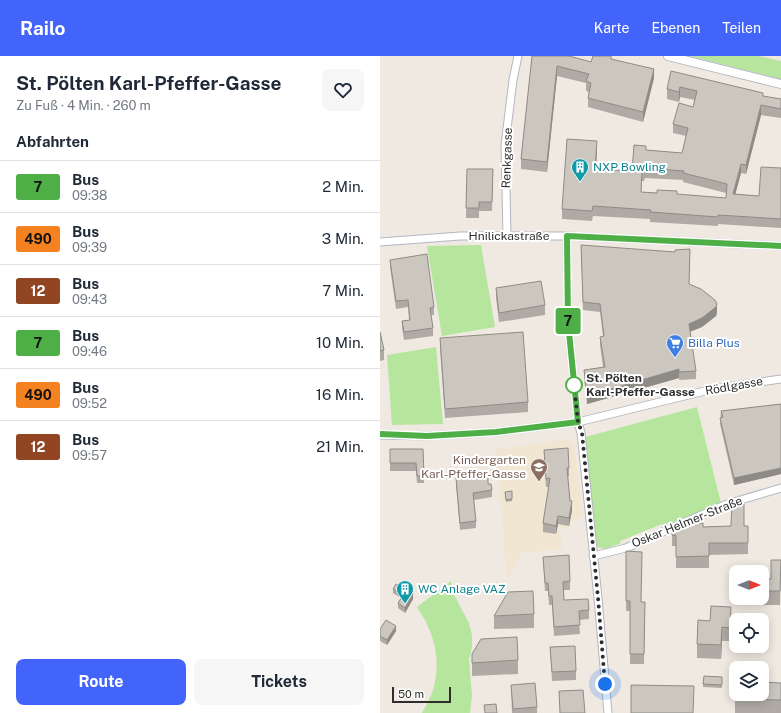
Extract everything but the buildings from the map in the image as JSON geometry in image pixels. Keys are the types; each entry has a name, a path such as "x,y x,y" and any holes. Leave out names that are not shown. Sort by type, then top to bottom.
{"street":[{"name":"Renkgasse","path":"507,236 505,145 513,80 518,56"},
{"path":"668,56 781,84"},
{"name":"Hnilickastraße","path":"380,242 460,236 567,236 781,246"},
{"path":"567,236 568,322 578,422 582,433 608,713"},
{"name":"Rödlgasse","path":"380,434 427,436 496,432 578,422 713,389 781,379"},
{"name":"Oskar Helmer-Straße","path":"593,556 626,548 727,504 781,488"}],"shaded area":[{"name":"Kindergarten Karl-Pfeffer-Gasse","path":"566,439 574,444 583,516 572,521 570,523 570,527 560,528 562,549 522,553 507,580 496,448 523,446"}],"green space":[{"path":"690,56 758,56 781,61 781,79"},
{"path":"481,245 495,327 442,336 427,246"},
{"path":"436,347 443,424 392,425 387,355"},
{"path":"697,407 721,503 664,526 662,524 620,541 621,543 605,549 597,547 585,437"},
{"path":"451,581 453,593 469,623 472,635 472,647 469,660 472,696 470,713 422,713 433,690 437,668 435,647 432,636 417,607"}],"bus line":[{"name":"7","path":"380,434 427,436 496,432 578,422 568,322 567,236 683,240 781,246"}],"place":[{"name":"NXP Bowling","path":"580,182"},
{"name":"Billa Plus","path":"675,358"},
{"name":"St. Pölten Karl-Pfeffer-Gasse","path":"574,385"},
{"name":"Kindergarten Karl-Pfeffer-Gasse","path":"539,482"},
{"name":"WC Anlage VAZ","path":"405,604"}],"route":[{"path":"574,385 578,422 582,433 605,684"}]}
